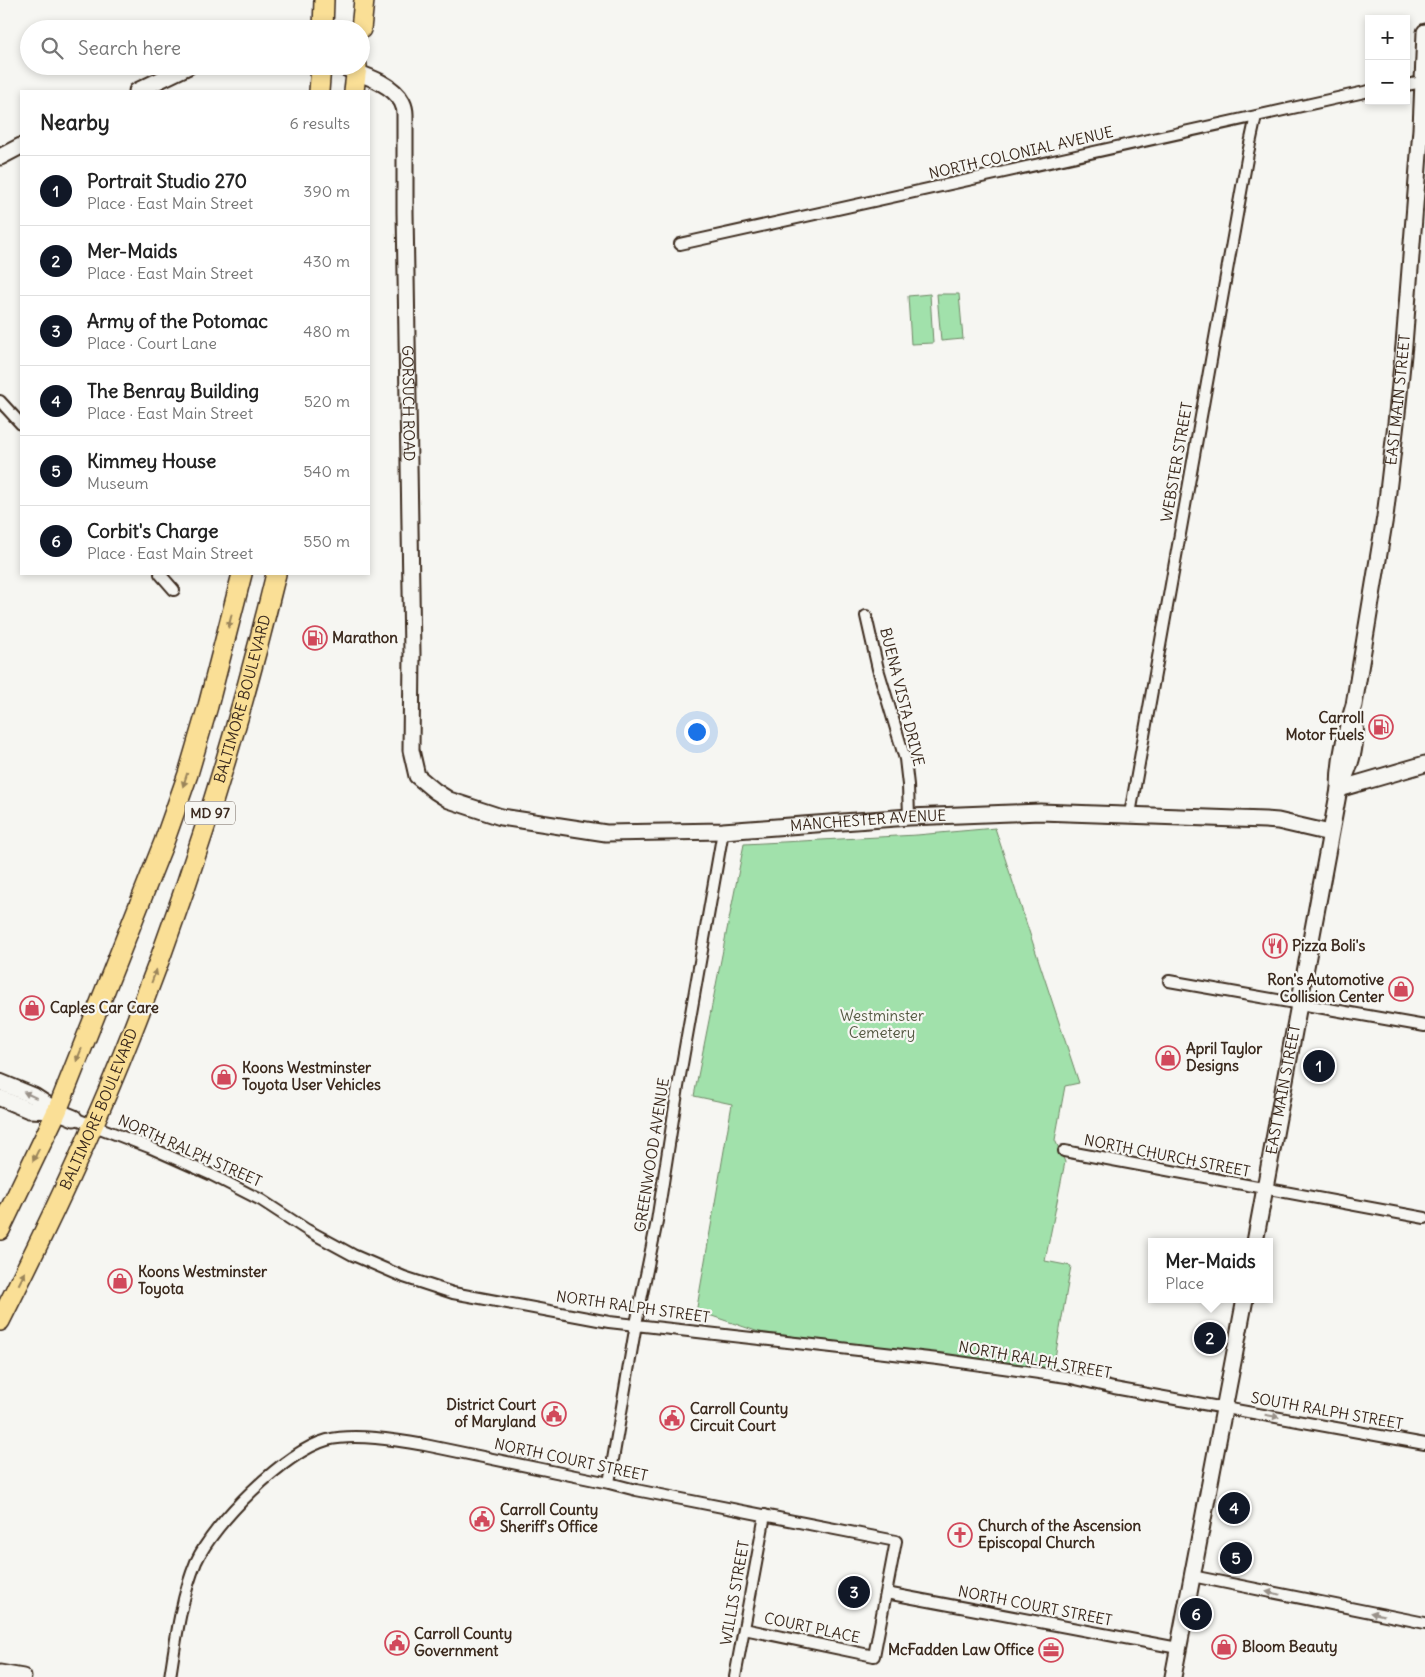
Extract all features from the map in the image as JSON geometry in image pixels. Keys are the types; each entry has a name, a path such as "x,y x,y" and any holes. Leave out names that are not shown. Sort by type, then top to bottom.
{"highway":[{"path":"323,20 324,0"},
{"path":"362,20 364,0"},
{"path":"319,90 320,75"},
{"path":"352,75 354,90"},
{"name":"MD 97","path":"0,1230 57,1111 175,812 208,706 242,575"},
{"name":"BALTIMORE BOULEVARD","path":"0,1321 45,1230 93,1125 156,972 220,784 251,675 276,575"}],"street":[{"name":"EAST MAIN STREET","path":"1256,1238 1330,833 1339,789 1353,754 1356,731 1354,705 1385,518 1404,345 1423,131 1425,32"},
{"path":"139,90 170,75"},
{"name":"GORSUCH ROAD","path":"366,75 386,86 396,95 402,103 406,126 405,212 412,653 411,750 417,776"},
{"path":"1410,84 1424,82"},
{"name":"NORTH COLONIAL AVENUE","path":"680,244 1365,93"},
{"name":"WEBSTER STREET","path":"1130,814 1256,116"},
{"path":"0,157 20,147"},
{"path":"0,401 20,423"},
{"path":"161,575 174,590"},
{"name":"BUENA VISTA DRIVE","path":"866,616 878,669 905,759 909,817"},
{"path":"1339,789 1425,764"},
{"name":"MANCHESTER AVENUE","path":"417,776 434,791 449,800 501,817 606,833 723,831 909,817 1040,812 1278,821 1330,833"},
{"name":"GREENWOOD AVENUE","path":"609,1482 723,831"},
{"path":"1169,981 1425,1026"},
{"path":"0,1082 34,1096 57,1111 74,1118"},
{"path":"0,1098 28,1110 57,1111"},
{"name":"NORTH RALPH STREET","path":"74,1118 149,1147 212,1175 262,1200 307,1230 353,1256 404,1277 453,1293 609,1322 958,1362 1067,1378 1224,1408"},
{"name":"NORTH CHURCH STREET","path":"1064,1151 1425,1218"},
{"path":"1173,1677 1244,1303"},
{"name":"SOUTH RALPH STREET","path":"1224,1408 1425,1444"},
{"name":"NORTH COURT STREET","path":"170,1677 176,1638 189,1580 196,1562 221,1524 258,1486 294,1456 326,1440 343,1437 399,1441 896,1541 886,1593 1178,1648"},
{"name":"WILLIS STREET","path":"735,1677 765,1515"},
{"path":"1192,1576 1425,1623"},
{"name":"COURT PLACE","path":"744,1629 874,1656 886,1593"},
{"path":"0,1673 24,1677"}],"green space":[{"path":"930,294 933,343 911,344 908,296"},
{"path":"937,294 959,294 963,339 941,341"},
{"name":"Westminster Cemetery","path":"995,828 1079,1083 1065,1086 1055,1140 1065,1162 1045,1261 1071,1266 1053,1369 759,1332 706,1314 696,1313 732,1104 694,1096 744,844 917,835"}],"place":[{"name":"Marathon","path":"315,638"},
{"name":"Carroll Motor Fuels","path":"1381,727"},
{"name":"Pizza Boli's","path":"1275,946"},
{"name":"Ron's Automotive Collision Center","path":"1401,989"},
{"name":"Caples Car Care","path":"32,1008"},
{"name":"April Taylor Designs","path":"1168,1058"},
{"name":"Portrait Studio 270","path":"1319,1066"},
{"name":"Koons Westminster Toyota User Vehicles","path":"224,1077"},
{"name":"Koons Westminster Toyota","path":"120,1281"},
{"name":"Mer-Maids","path":"1210,1338"},
{"name":"District Court of Maryland","path":"554,1414"},
{"name":"Carroll County Circuit Court","path":"672,1418"},
{"name":"The Benray Building","path":"1234,1508"},
{"name":"Carroll County Sheriff's Office","path":"482,1519"},
{"name":"Church of the Ascension Episcopal Church","path":"960,1535"},
{"name":"Kimmey House","path":"1236,1558"},
{"name":"Army of the Potomac","path":"854,1592"},
{"name":"Corbit's Charge","path":"1196,1614"},
{"name":"Carroll County Government","path":"397,1643"},
{"name":"Bloom Beauty","path":"1224,1647"},
{"name":"McFadden Law Office","path":"1051,1650"}]}
